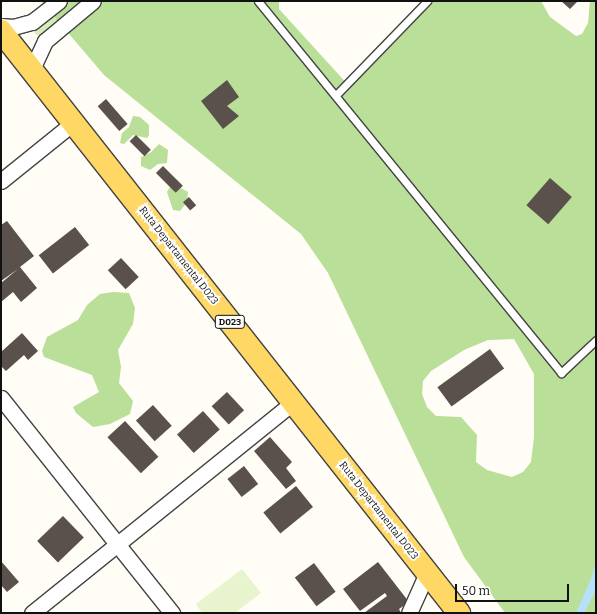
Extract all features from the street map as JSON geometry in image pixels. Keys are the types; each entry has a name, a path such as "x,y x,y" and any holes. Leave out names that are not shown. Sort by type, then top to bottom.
{"main road":[{"name":"Ruta Departamental D023","path":"1,31 74,122 292,403 459,613"}],"street":[{"path":"1,26 12,27 32,22 58,1"},
{"path":"32,69 36,55 45,41 93,1"},
{"path":"1,181 74,122"},
{"path":"1,398 172,613"},
{"path":"32,613 292,403"},
{"path":"409,613 427,573"}],"lane":[{"path":"258,1 562,373 596,340"},
{"path":"336,95 427,1"}],"green space":[{"path":"41,1 279,1 279,9 350,87 424,1 541,1 550,17 576,36 582,34 588,23 590,1 596,1 596,613 505,613 464,557 328,273 301,234 104,75","holes":["514,339 534,374 534,437 531,462 523,472 512,477 487,470 476,462 477,435 461,417 436,416 427,407 422,394 423,381 431,371 464,350 488,340"]},
{"path":"68,1 83,1 41,35 37,35 34,32 35,28"},
{"path":"133,116 140,117 149,125 149,135 147,138 133,135 124,144 120,143 122,133 129,127"},
{"path":"159,144 168,150 167,163 158,164 150,170 141,166 141,157 150,153"},
{"path":"177,186 188,192 187,202 180,211 173,210 167,192 170,187"},
{"path":"113,292 129,293 135,308 133,324 118,350 121,367 119,383 133,401 130,414 110,424 93,427 76,413 73,407 99,392 92,375 44,357 42,351 47,337 78,320 87,305 100,294"},
{"path":"242,569 261,593 235,613 202,613 196,604"}],"water":[{"path":"596,561 596,590 584,613 576,613 591,579"}],"building":[{"path":"561,1 578,1 570,9"},
{"path":"227,80 239,97 227,106 239,116 223,129 201,101"},
{"path":"106,99 128,124 119,131 98,106"},
{"path":"136,135 151,150 144,156 130,141"},
{"path":"163,166 183,186 176,193 156,173"},
{"path":"550,178 572,197 548,224 526,205"},
{"path":"189,197 196,205 190,211 183,202"},
{"path":"7,221 34,256 20,267 37,288 21,302 13,292 1,302 1,283 18,269 1,281 1,225"},
{"path":"75,227 89,245 53,273 39,255"},
{"path":"121,258 139,277 126,289 108,270"},
{"path":"22,333 38,351 28,360 24,355 6,371 1,366 1,352"},
{"path":"490,349 504,368 452,407 437,387"},
{"path":"227,392 244,410 229,425 212,406"},
{"path":"153,405 172,426 155,441 136,420"},
{"path":"203,411 220,430 194,453 177,434"},
{"path":"125,421 158,457 141,473 107,437"},
{"path":"270,437 292,462 286,468 296,481 286,489 254,451"},
{"path":"244,466 258,484 242,497 227,479"},
{"path":"296,486 313,507 280,533 263,512"},
{"path":"63,516 84,538 58,563 37,541"},
{"path":"1,561 19,582 7,592 1,585"},
{"path":"378,562 409,602 399,609 401,613 364,613 387,596 385,593 360,611 343,589"},
{"path":"314,563 336,592 316,606 295,577"}]}
